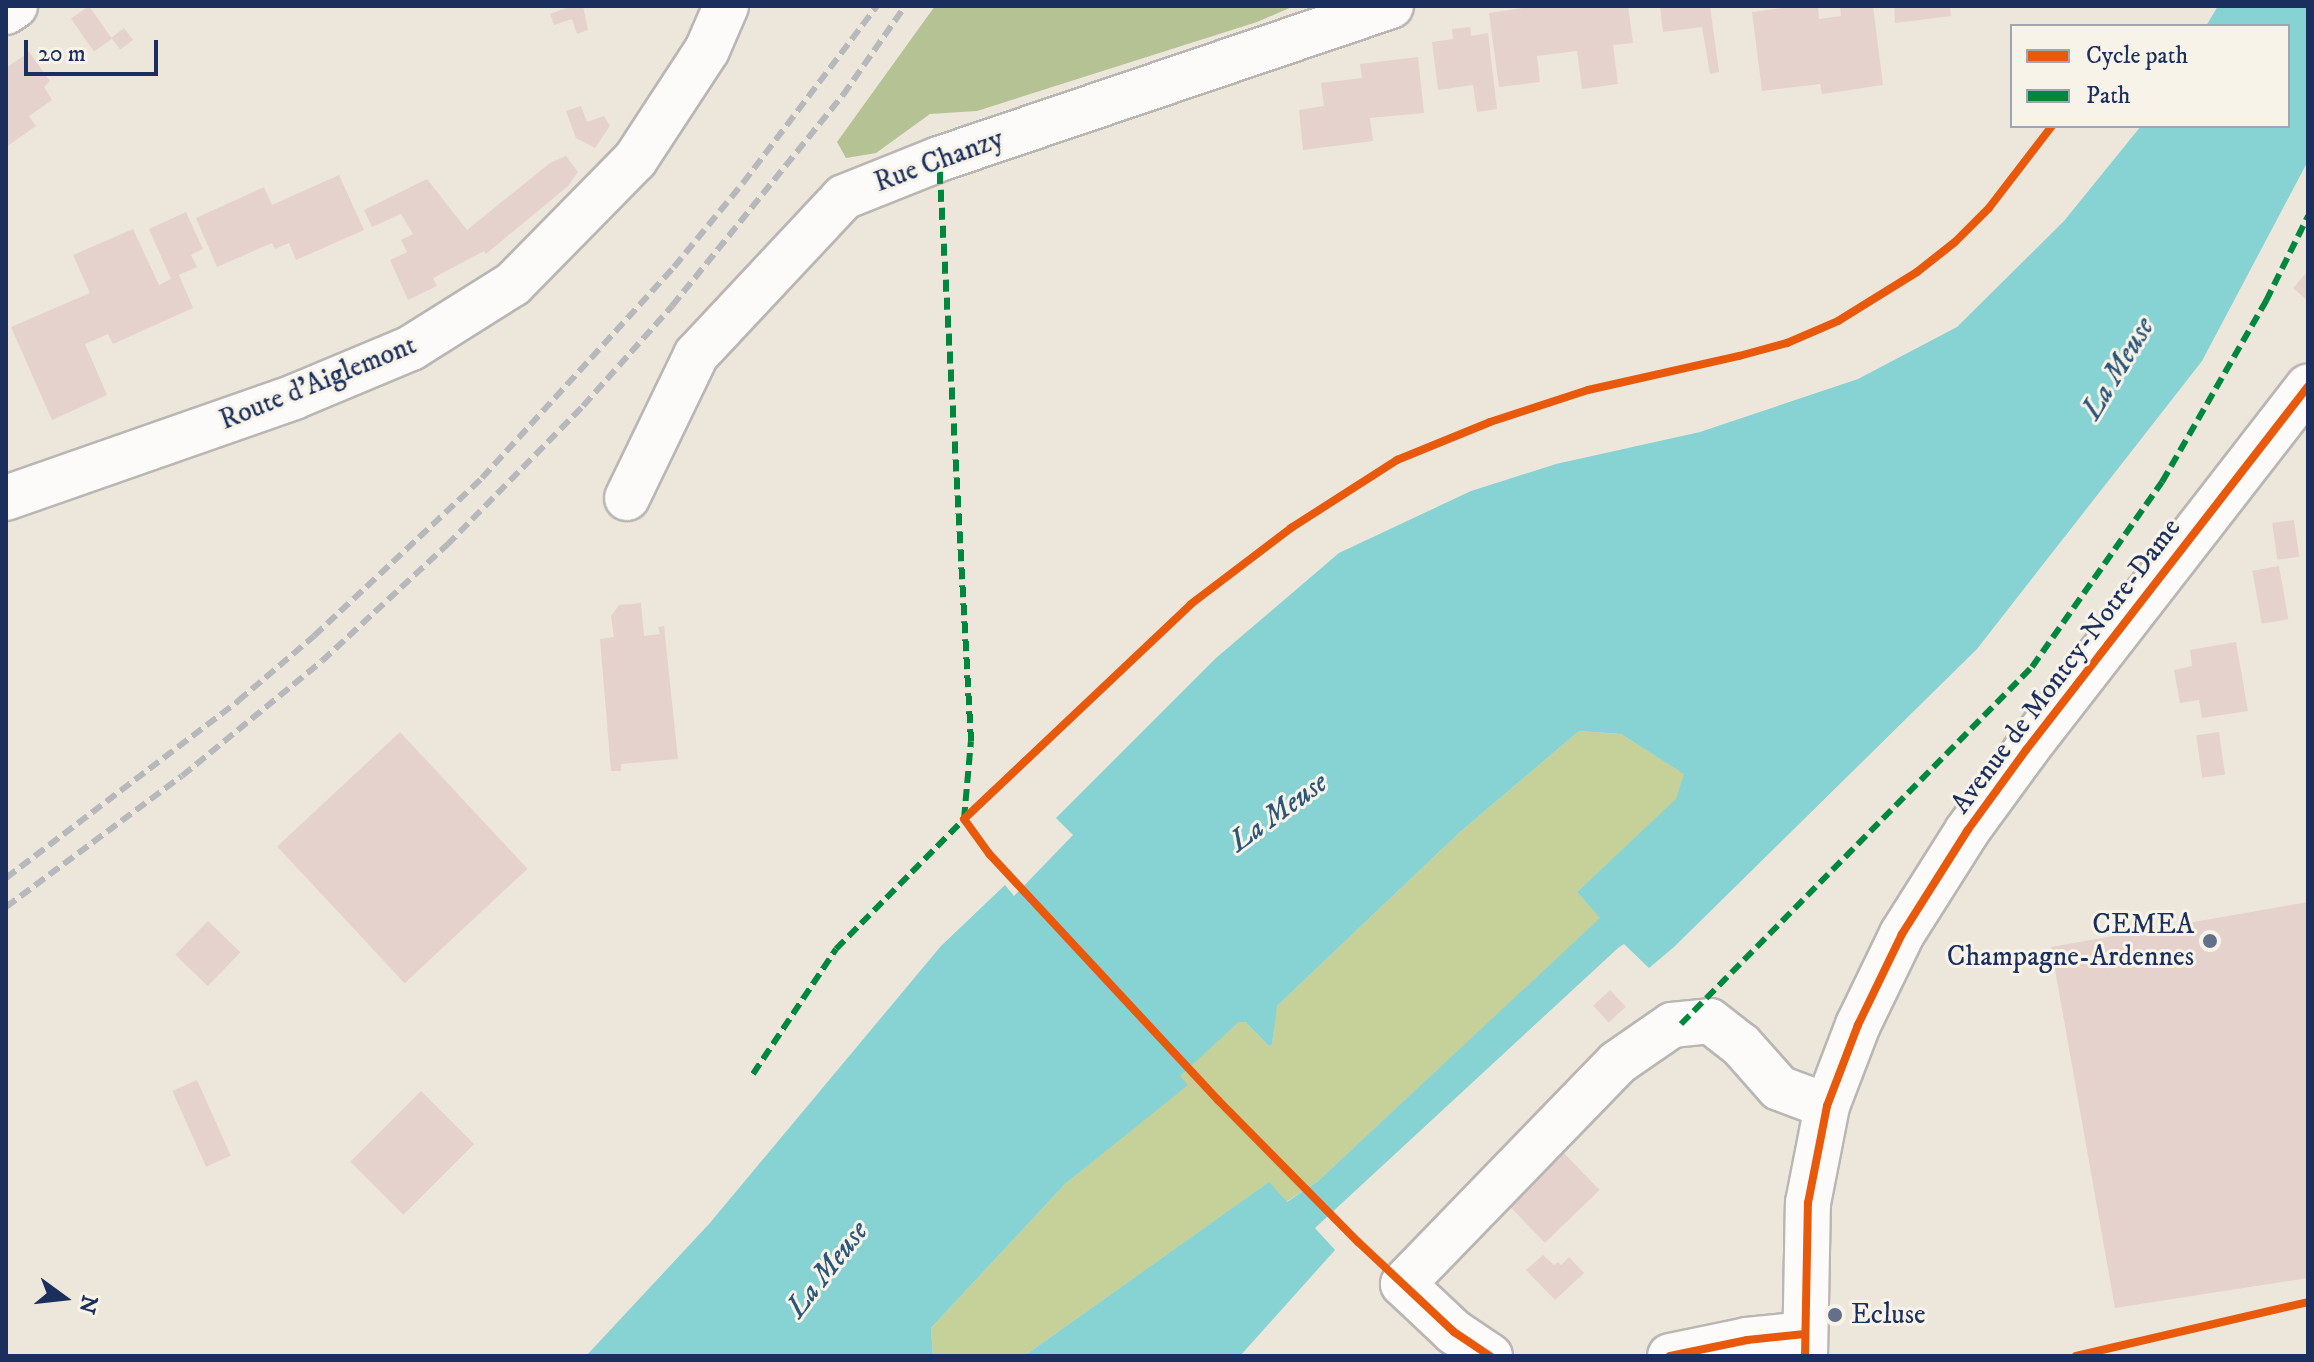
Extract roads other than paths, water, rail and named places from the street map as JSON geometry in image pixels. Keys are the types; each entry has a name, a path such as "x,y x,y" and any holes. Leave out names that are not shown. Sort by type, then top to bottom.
{"street":[{"path":"6,12 15,6"},
{"name":"Route d'Aiglemont","path":"6,498 294,397 411,348 513,284 635,160 707,50 726,6"},
{"name":"Rue Chanzy","path":"627,498 696,355 844,197 939,159 1391,6"},
{"name":"Avenue de Montcy-Notre-Dame","path":"1805,1345 1808,1203 1827,1106 1858,1025 1902,934 1967,831 2308,387"},
{"path":"1490,1356 1454,1332 1403,1284 1617,1063 1672,1025 1710,1021 1741,1045 1779,1088 1827,1106"},
{"path":"1670,1356 1747,1340 1805,1345"}],"water":[{"name":"La Meuse","path":"2218,6 2308,6 2308,161 2202,361 1977,649 1674,947 1649,968 1624,944 1618,948 1315,1228 1335,1250 1240,1356 1024,1356 1269,1182 1287,1202 1318,1181 1600,918 1577,892 1676,799 1684,774 1621,734 1579,731 1460,832 1277,1006 1272,1045 1269,1046 1245,1022 1239,1022 1180,1076 1188,1085 1065,1184 931,1328 933,1356 586,1356 709,1224 941,946 1005,885 1014,896 1073,835 1056,818 1216,658 1339,553 1471,491 1556,464 1700,432 1858,379 1957,327 2064,221 2139,128 2290,128 2290,24 2207,24"}],"railway":[{"path":"6,878 238,701 314,636 482,478 674,267 743,183 877,6"},
{"path":"6,907 182,776 322,661 447,545 583,406 672,306 843,95 905,6"}],"place":[{"name":"CEMEA Champagne-Ardennes","path":"2210,941"},
{"name":"Ecluse","path":"1835,1315"}]}
